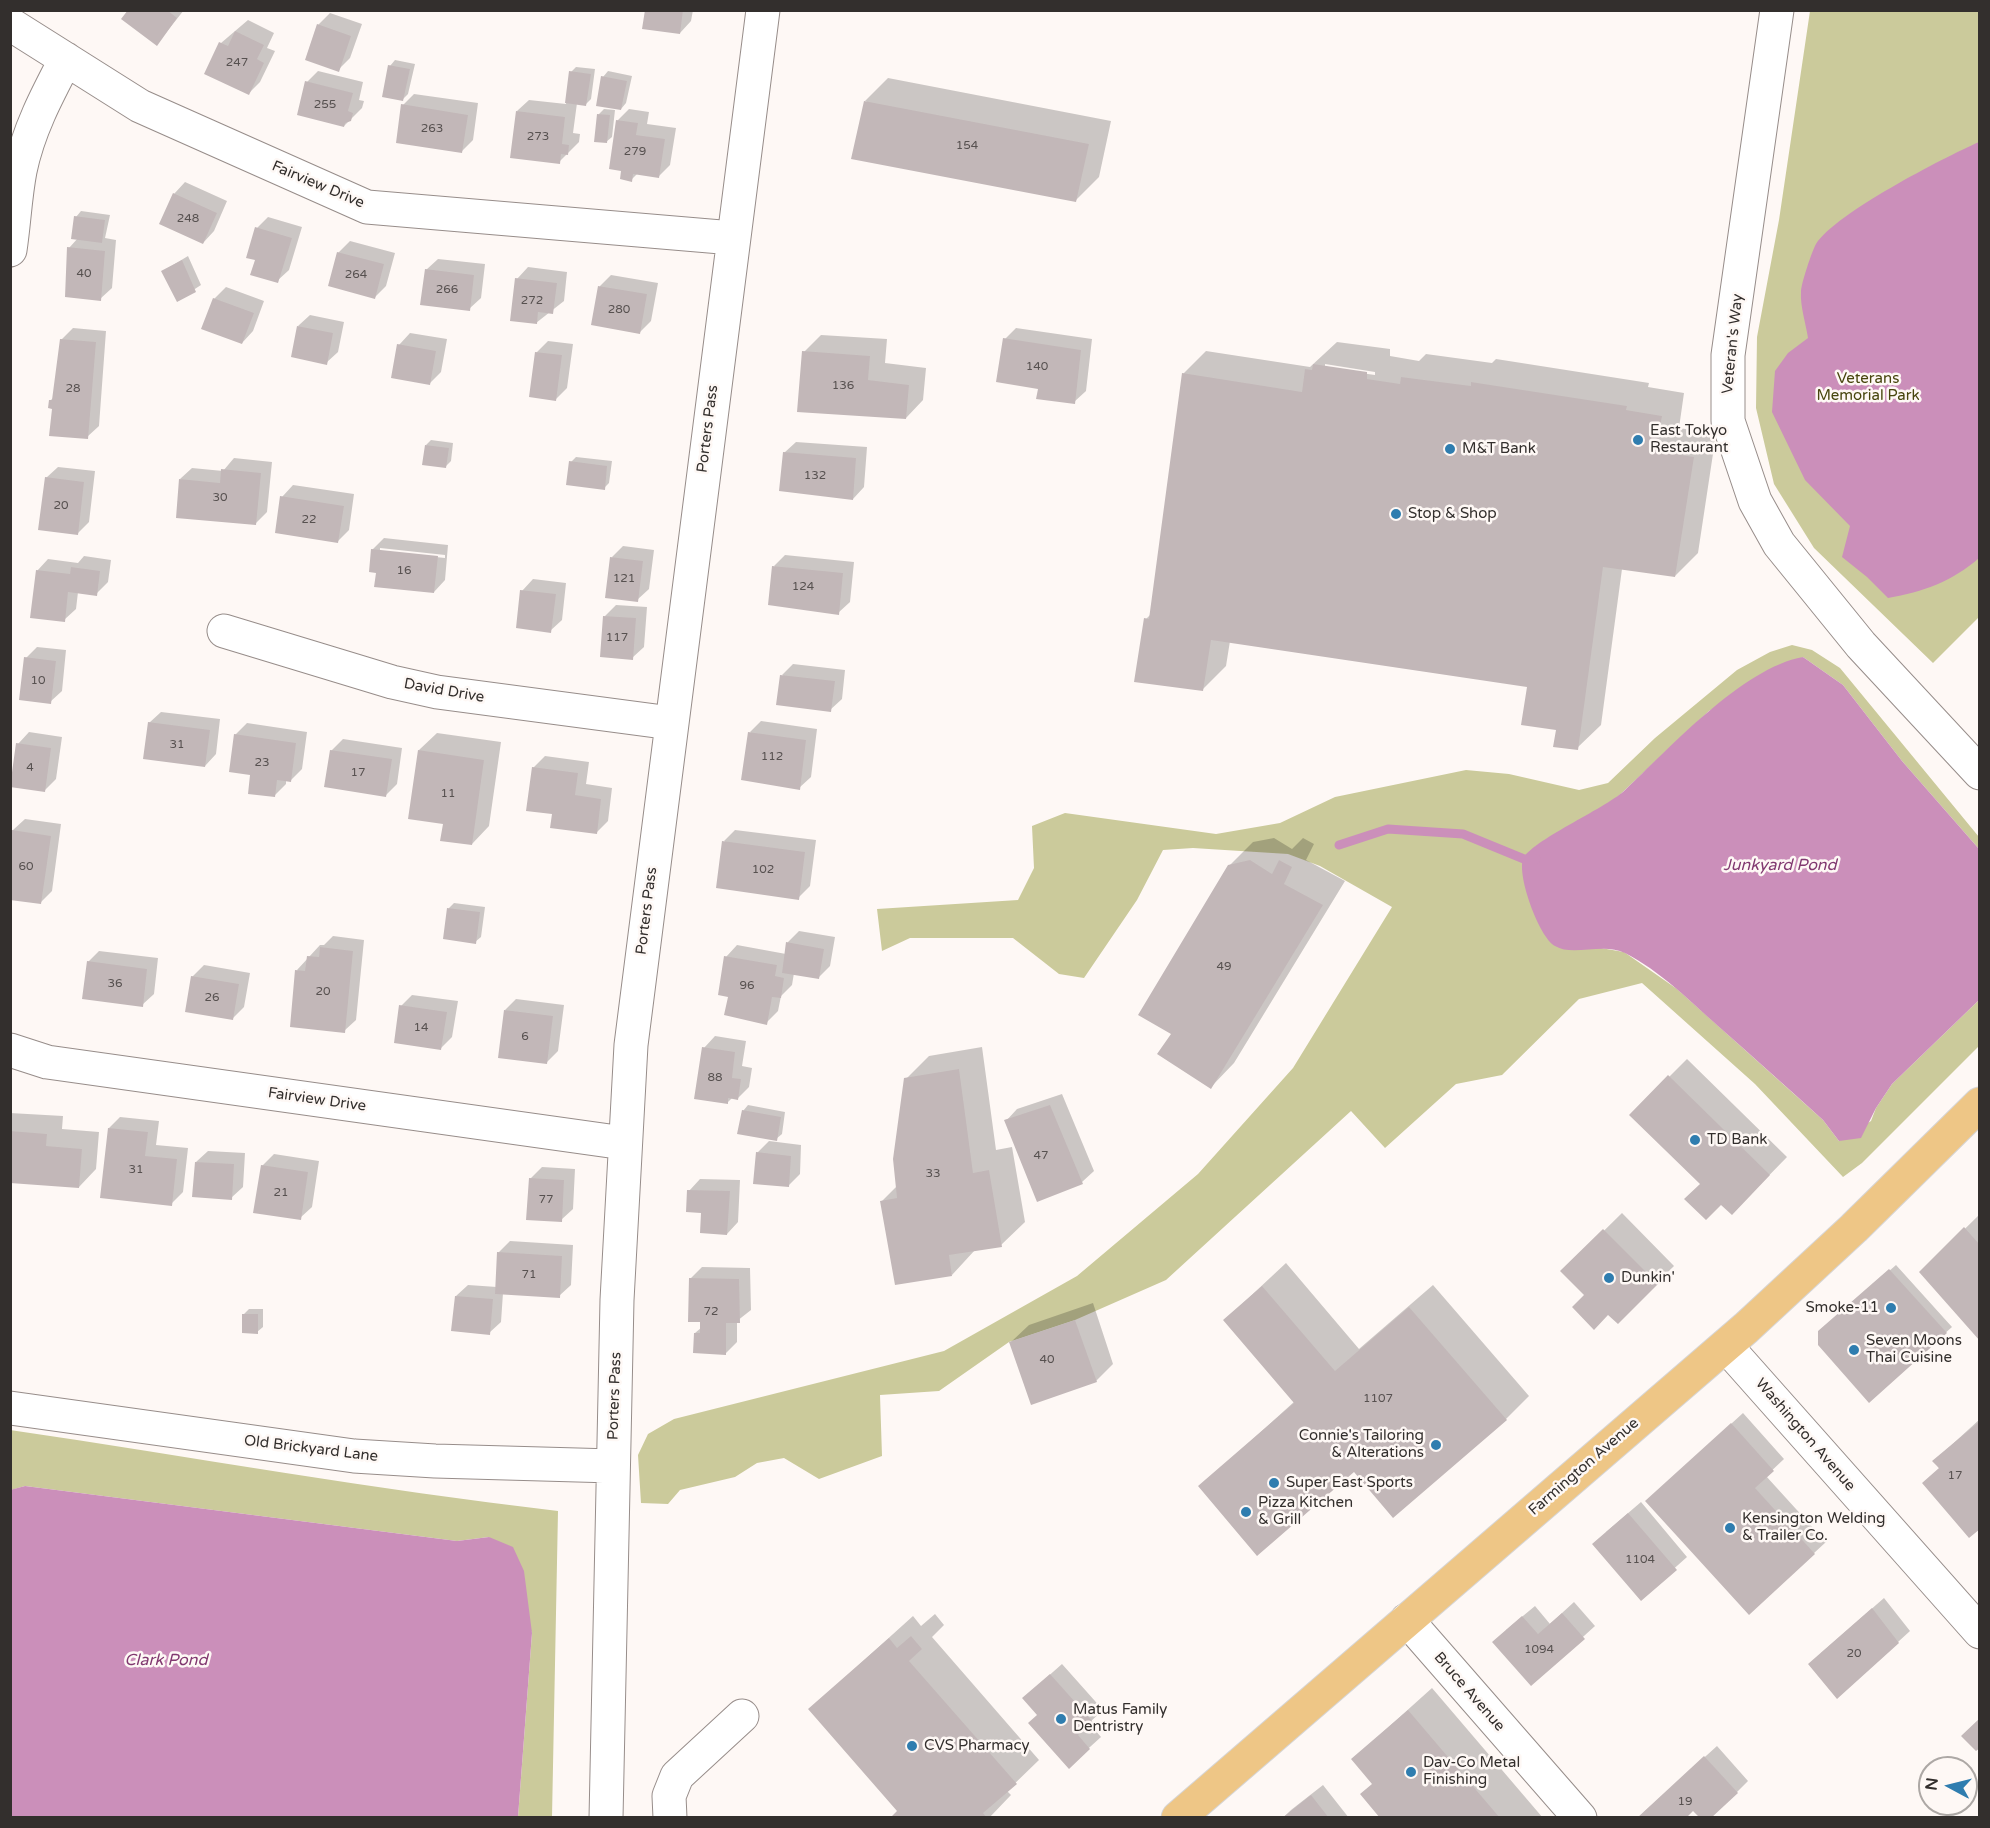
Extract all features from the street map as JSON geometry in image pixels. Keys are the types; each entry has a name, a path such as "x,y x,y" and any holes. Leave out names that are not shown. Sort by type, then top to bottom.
{"main road":[{"name":"Farmington Avenue","path":"1178,1818 1726,1346 1862,1221 1980,1104"}],"street":[{"name":"Porters Pass","path":"606,1818 613,1466 624,1143 631,1045 763,10"},
{"name":"Veteran's Way","path":"1778,10 1728,355 1728,421 1755,501 1779,544 1860,645 1980,773"},
{"name":"Fairview Drive","path":"10,24 140,106 367,207 733,238"},
{"path":"10,250 20,172 29,140 41,108 66,59"},
{"name":"David Drive","path":"224,631 392,682 437,692 671,723"},
{"name":"Fairview Drive","path":"10,1050 47,1062 624,1143"},
{"name":"Washington Avenue","path":"1726,1346 1980,1632"},
{"name":"Old Brickyard Lane","path":"10,1408 354,1456 435,1461 613,1466"},
{"name":"Bruce Avenue","path":"1407,1620 1580,1818"},
{"path":"670,1818 669,1796 677,1776 742,1716"}],"green space":[{"name":"Veterans Memorial Park","path":"1810,11 1979,11 1979,617 1933,663 1814,548 1774,484 1756,408 1757,337 1779,220"},
{"path":"1792,645 1812,650 1840,668 1979,837 1979,849 1902,761 1843,685 1803,657 1709,711 1611,803 1535,847 1524,859 1569,950 1595,947 1624,952 1677,989 1823,1120 1839,1141 1871,1121 1876,1108 1892,1084 1979,1000 1979,1046 1862,1163 1843,1177 1755,1084 1642,983 1579,999 1502,1075 1456,1084 1385,1148 1351,1111 1166,1280 1075,1320 1009,1342 939,1391 880,1395 882,1456 819,1479 784,1458 757,1463 735,1477 680,1490 668,1504 641,1503 638,1455 648,1434 674,1419 944,1351 1077,1276 1198,1174 1293,1068 1392,907 1320,866 1288,854 1193,848 1163,850 1137,900 1084,978 1059,974 1013,938 910,938 882,951 877,909 1018,900 1034,868 1032,826 1065,813 1216,834 1280,823 1335,797 1466,770 1509,774 1579,790 1608,783 1655,738 1737,670 1770,652"},
{"path":"10,1430 352,1483 558,1511 552,1817 518,1817 532,1633 489,1537 457,1541 25,1486 11,1490"}],"water":[{"path":"1979,142 1979,558 1959,573 1937,584 1888,598 1842,557 1850,526 1805,480 1772,412 1775,371 1788,353 1808,338 1801,292 1816,244 1827,231 1892,187"},
{"name":"Junkyard Pond","path":"1803,657 1843,685 1902,761 1979,849 1979,1000 1892,1084 1876,1108 1861,1138 1839,1141 1823,1120 1685,996 1650,968 1616,950 1570,950 1555,946 1542,931 1536,919 1526,892 1522,867 1523,859 1539,843 1624,791 1684,733 1731,693 1780,664"},
{"name":"Clark Pond","path":"25,1486 457,1541 489,1537 513,1547 524,1571 532,1633 518,1817 11,1817 10,1490"}],"building":[{"path":"128,10 167,10 177,18 157,46 121,19"},
{"path":"645,10 683,10 680,34 642,29"},
{"path":"317,24 351,36 339,72 305,60"},
{"path":"235,31 264,45 257,59 264,63 249,95 204,74 219,42 228,46"},
{"path":"388,65 410,69 403,101 382,97"},
{"path":"569,71 591,74 586,106 565,103"},
{"path":"601,76 627,81 621,110 596,106"},
{"path":"305,81 353,93 348,111 353,113 351,121 345,123 344,127 297,115"},
{"path":"864,101 1089,144 1076,202 851,159"},
{"path":"401,104 468,115 462,153 396,143"},
{"path":"516,111 565,117 562,144 569,145 568,155 561,154 560,164 510,158"},
{"path":"597,114 610,115 607,143 594,142"},
{"path":"616,120 638,123 636,135 665,139 659,178 633,174 632,182 620,179 621,171 609,169"},
{"path":"173,193 217,213 203,244 159,224"},
{"path":"74,216 105,220 102,243 71,239"},
{"path":"255,227 292,238 278,283 250,275 255,260 246,258"},
{"path":"67,247 105,251 101,301 65,297"},
{"path":"337,252 384,264 375,299 328,286"},
{"path":"182,260 196,292 177,302 161,271"},
{"path":"425,269 474,275 470,311 420,305"},
{"path":"515,278 557,283 553,314 538,312 537,324 510,321"},
{"path":"598,286 647,294 640,334 591,325"},
{"path":"213,298 254,313 242,344 201,329"},
{"path":"297,326 333,333 327,365 291,357"},
{"path":"1003,338 1081,350 1075,404 1036,399 1038,389 996,382"},
{"path":"60,339 96,342 88,439 49,436 52,409 48,408 49,400 52,400"},
{"path":"397,344 436,351 430,385 391,378"},
{"path":"802,351 870,356 868,380 909,385 906,419 797,412"},
{"path":"535,352 562,355 556,401 529,397"},
{"path":"1313,364 1367,372 1367,379 1400,384 1401,377 1471,386 1471,382 1627,406 1626,410 1662,416 1656,451 1694,457 1675,577 1603,567 1578,750 1553,747 1556,730 1521,725 1527,687 1211,640 1203,691 1134,682 1144,618 1149,619 1182,373 1302,392 1305,369 1312,370"},
{"path":"425,445 449,448 446,468 422,465"},
{"path":"783,452 856,458 853,500 779,491"},
{"path":"569,461 607,466 605,490 566,485"},
{"path":"221,469 261,473 256,525 176,518 179,479 220,483"},
{"path":"45,477 84,482 78,535 38,530"},
{"path":"280,496 344,506 338,543 275,533"},
{"path":"371,549 438,556 434,593 374,587 376,573 369,572"},
{"path":"610,557 643,561 638,602 605,598"},
{"path":"772,566 843,573 839,615 768,605"},
{"path":"71,567 100,571 97,596 68,592 65,622 30,618 36,570 70,574"},
{"path":"520,590 556,594 551,633 516,628"},
{"path":"603,616 636,618 633,660 600,657"},
{"path":"24,657 56,661 51,704 19,700"},
{"path":"780,675 835,681 831,712 776,705"},
{"path":"148,722 210,730 205,767 143,759"},
{"path":"748,732 806,740 800,790 741,780"},
{"path":"234,734 296,743 291,782 277,780 275,797 248,794 250,775 229,772"},
{"path":"16,743 51,748 45,792 10,787"},
{"path":"330,750 392,759 386,797 324,787"},
{"path":"418,750 484,760 472,845 440,841 443,824 408,819"},
{"path":"532,767 578,773 575,795 601,799 597,834 550,828 552,814 526,811"},
{"path":"12,830 51,836 41,904 10,900"},
{"path":"722,841 805,852 799,900 716,888"},
{"path":"1250,860 1272,874 1279,860 1292,867 1284,884 1323,905 1211,1089 1157,1054 1171,1034 1138,1015 1228,865"},
{"path":"447,908 480,912 476,944 443,939"},
{"path":"786,942 824,949 819,979 782,973"},
{"path":"320,947 353,951 345,1033 290,1027 295,970 305,971 307,956 319,957"},
{"path":"724,956 777,965 775,976 784,978 781,998 772,997 767,1025 724,1015 728,997 718,995"},
{"path":"87,961 147,969 143,1007 82,999"},
{"path":"191,976 239,984 233,1020 185,1012"},
{"path":"399,1005 447,1012 441,1050 394,1043"},
{"path":"504,1010 553,1016 547,1064 498,1058"},
{"path":"702,1047 735,1052 732,1078 741,1079 738,1100 728,1098 728,1104 694,1099"},
{"path":"959,1069 973,1173 989,1170 1002,1247 949,1255 952,1276 895,1285 880,1201 897,1198 893,1159 904,1078"},
{"name":"TD Bank","path":"1668,1075 1770,1175 1732,1215 1721,1205 1706,1220 1684,1199 1700,1184 1629,1115"},
{"path":"1050,1105 1083,1184 1037,1202 1004,1120"},
{"path":"742,1110 781,1117 777,1141 737,1134"},
{"path":"108,1128 148,1132 145,1156 177,1159 172,1206 100,1198"},
{"path":"10,1131 47,1134 46,1146 82,1149 79,1188 10,1183"},
{"path":"756,1152 791,1156 789,1187 753,1184"},
{"path":"195,1162 234,1164 232,1200 192,1197"},
{"path":"261,1165 308,1172 301,1220 253,1213"},
{"path":"529,1178 564,1180 562,1222 526,1220"},
{"path":"687,1190 730,1191 727,1235 700,1233 701,1213 686,1212"},
{"path":"1964,1227 1980,1245 1980,1341 1919,1272"},
{"name":"Dunkin'","path":"1603,1229 1658,1284 1618,1324 1608,1315 1594,1330 1572,1307 1584,1295 1560,1271"},
{"path":"497,1252 562,1256 560,1298 495,1294"},
{"path":"1889,1269 1947,1333 1869,1403 1818,1345 1818,1331"},
{"path":"689,1278 739,1279 740,1323 726,1323 726,1355 693,1353 694,1333 700,1333 700,1322 688,1322"},
{"path":"1262,1286 1335,1371 1409,1307 1507,1420 1393,1518 1354,1472 1257,1556 1198,1486 1294,1403 1223,1320"},
{"path":"455,1296 493,1299 490,1335 451,1331"},
{"path":"242,1314 258,1314 258,1334 242,1333"},
{"path":"1075,1320 1097,1382 1031,1405 1009,1342"},
{"path":"1980,1421 1980,1529 1969,1538 1922,1483 1939,1468 1932,1461"},
{"name":"Kensington Welding & Trailer Co.","path":"1731,1423 1774,1471 1755,1488 1815,1554 1749,1615 1645,1501"},
{"path":"1628,1513 1677,1570 1641,1601 1592,1544"},
{"path":"1872,1608 1899,1643 1837,1699 1808,1664"},
{"path":"1562,1613 1585,1639 1531,1686 1492,1642 1522,1616 1538,1634"},
{"name":"CVS Pharmacy","path":"911,1636 922,1649 909,1661 1017,1784 983,1813 987,1818 890,1818 897,1811 808,1709 889,1638 897,1648"},
{"name":"Matus Family Dentristry","path":"1050,1674 1093,1722 1078,1735 1090,1749 1069,1769 1028,1723 1037,1715 1022,1698"},
{"name":"Dav-Co Metal Finishing","path":"1408,1710 1500,1818 1380,1818 1360,1794 1372,1784 1351,1759"},
{"path":"1980,1718 1980,1748 1976,1751 1961,1736"},
{"path":"1704,1756 1738,1793 1711,1818 1700,1818 1693,1811 1686,1818 1637,1818"},
{"path":"1311,1795 1329,1818 1282,1818"}],"waterway":[{"path":"1339,845 1388,829 1463,834 1524,859 1536,859"}],"place":[{"name":"East Tokyo Restaurant","path":"1638,440"},
{"name":"M&T Bank","path":"1450,449"},
{"name":"Stop & Shop","path":"1396,514"},
{"name":"TD Bank","path":"1695,1140"},
{"name":"Dunkin'","path":"1609,1278"},
{"name":"Smoke-11","path":"1891,1308"},
{"name":"Seven Moons Thai Cuisine","path":"1854,1350"},
{"name":"Connie's Tailoring & Alterations","path":"1436,1445"},
{"name":"Super East Sports","path":"1274,1483"},
{"name":"Pizza Kitchen & Grill","path":"1246,1512"},
{"name":"Kensington Welding & Trailer Co.","path":"1730,1528"},
{"name":"Matus Family Dentristry","path":"1061,1719"},
{"name":"CVS Pharmacy","path":"912,1746"},
{"name":"Dav-Co Metal Finishing","path":"1411,1772"}]}
